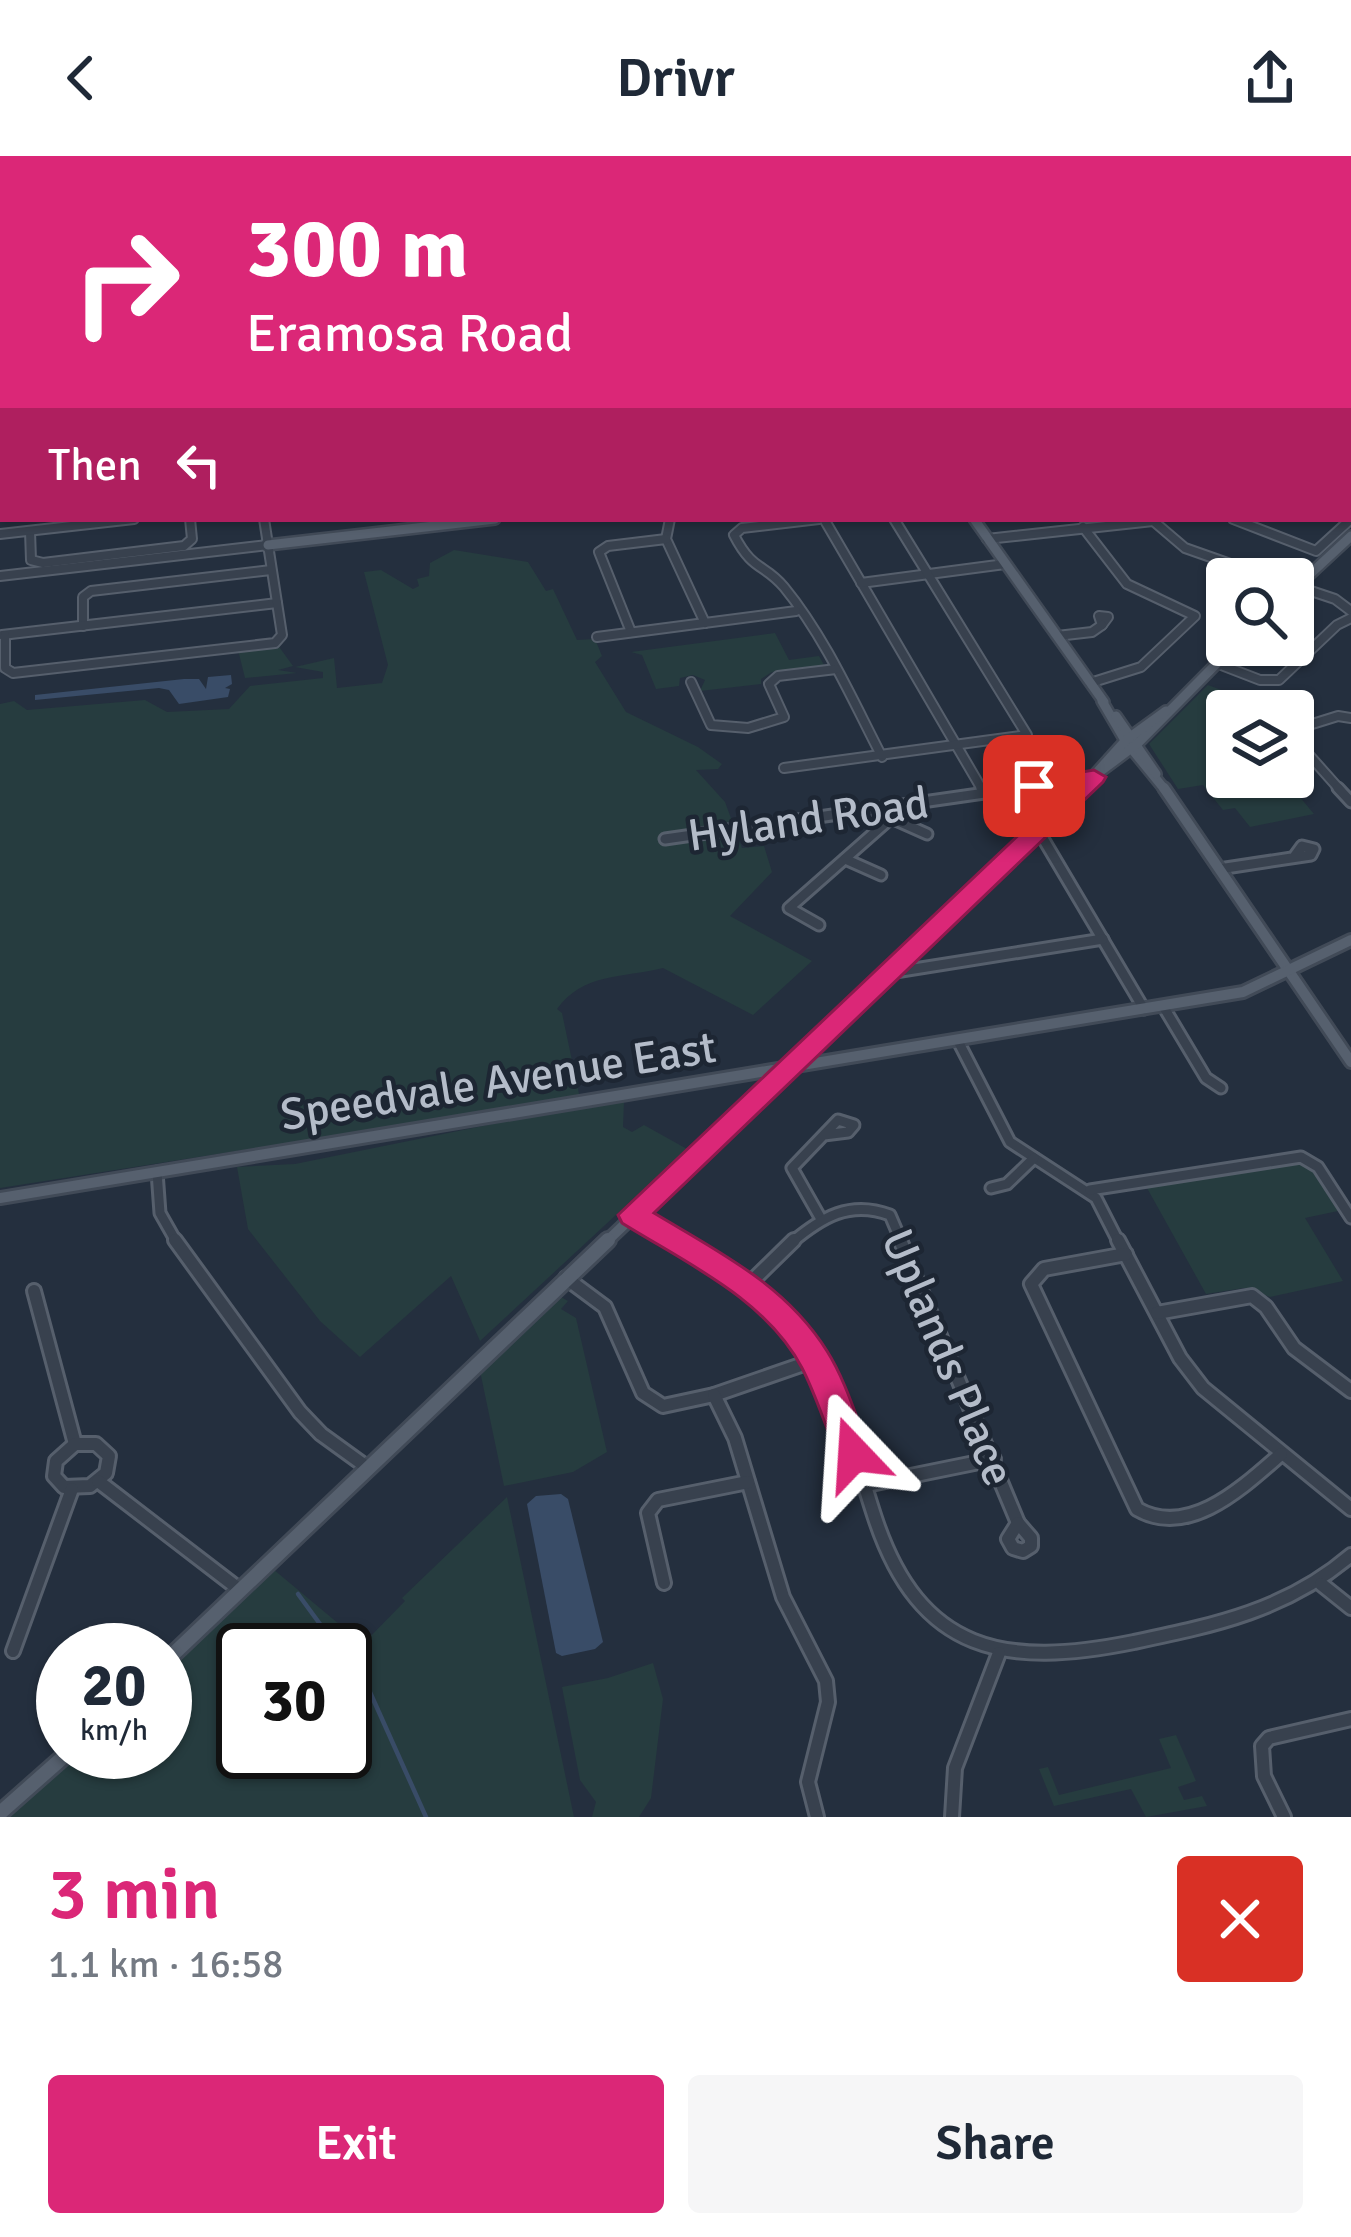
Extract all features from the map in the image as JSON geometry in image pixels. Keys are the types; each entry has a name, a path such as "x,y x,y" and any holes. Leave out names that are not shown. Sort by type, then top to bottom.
{"main road":[{"path":"268,545 469,522"},
{"path":"976,522 1351,1062"},
{"path":"1314,569 1351,536"},
{"path":"192,1636 1213,666"},
{"path":"1102,701 1120,721 1144,767"},
{"path":"1095,776 1116,763 1146,723 1166,711"},
{"path":"1120,721 1146,723"},
{"path":"1116,763 1133,761 1158,780"},
{"name":"Speedvale Avenue East","path":"0,1198 1244,992 1351,940"},
{"path":"813,1042 817,1052 838,1061"},
{"path":"738,1078 753,1089 745,1107"},
{"path":"0,1813 38,1779"}],"street":[{"path":"0,534 104,522"},
{"path":"30,531 31,560 43,562 184,546 192,539 190,522"},
{"path":"265,522 277,603 280,640 13,674 5,668 3,635 277,603"},
{"path":"396,522 399,530"},
{"path":"669,522 666,539 705,623"},
{"path":"802,522 735,532 748,562 778,579 836,669 882,757"},
{"path":"824,522 983,793"},
{"path":"784,768 1020,738 1028,732 896,522"},
{"path":"988,539 1132,522"},
{"path":"1154,522 1185,548 1213,558"},
{"path":"1238,522 1316,551 1348,522"},
{"path":"1255,531 1264,522"},
{"path":"1083,527 1127,584 1196,616 1132,673 1090,683"},
{"path":"631,632 599,552 608,546 666,539"},
{"path":"0,576 268,545"},
{"path":"861,583 1005,564"},
{"path":"83,626 82,597 92,591 272,570"},
{"path":"1314,593 1339,601 1351,615 1314,647"},
{"path":"597,637 796,611"},
{"path":"1057,636 1092,632 1102,625"},
{"path":"1224,666 1260,680 1279,680 1294,666"},
{"path":"692,682 710,725 724,730 777,723 784,717 769,684 778,676 836,669"},
{"path":"1314,726 1338,716 1351,718"},
{"path":"1314,759 1351,802"},
{"name":"Hyland Road","path":"665,838 1095,776"},
{"path":"885,807 891,818 927,834"},
{"path":"819,926 789,908 891,818"},
{"path":"1038,830 1144,1009"},
{"path":"1220,869 1294,857"},
{"path":"845,859 880,875"},
{"path":"886,973 1103,940"},
{"path":"1163,1006 1206,1078 1222,1088"},
{"path":"958,1041 1003,1133 1034,1158 1090,1190 1180,1358 1203,1388 1351,1509"},
{"path":"821,1219 791,1172 824,1135"},
{"path":"1090,1190 1301,1157 1318,1167 1351,1218"},
{"path":"991,1188 1007,1184 1034,1158"},
{"path":"157,1172 160,1213 169,1232 300,1412 368,1468"},
{"name":"Uplands Place","path":"748,1285 802,1231 821,1219 870,1208 885,1211 894,1219 1018,1523"},
{"path":"633,1215 748,1285 780,1314 815,1360 901,1579 925,1610 952,1631 999,1653 1073,1655 1256,1615 1321,1584 1351,1556"},
{"path":"1126,1254 1044,1269 1036,1272 1031,1284 1137,1509 1160,1520 1208,1509 1240,1490 1281,1454"},
{"path":"566,1278 605,1307 643,1394 651,1402 677,1405 815,1360"},
{"path":"34,1291 75,1444"},
{"path":"1156,1312 1252,1296 1266,1307 1294,1348 1351,1391"},
{"path":"714,1395 748,1482 783,1597 826,1681 828,1702 808,1782 817,1817"},
{"path":"75,1444 96,1444 109,1456 106,1473 98,1481 72,1489 57,1482 53,1468 75,1444"},
{"path":"866,1485 994,1460"},
{"path":"98,1481 239,1590"},
{"path":"664,1583 648,1513 651,1506 658,1500 748,1482"},
{"path":"13,1651 72,1489"},
{"path":"1321,1584 1351,1608"},
{"path":"952,1817 955,1768 999,1653"},
{"path":"1284,1817 1262,1770 1261,1745 1269,1738 1351,1719"}],"green space":[{"path":"454,550 528,562 546,591 553,589 577,640 595,639 602,656 595,662 626,712 722,764 718,769 696,770 725,802 742,848 764,846 772,872 730,916 812,961 753,1015 663,968 604,979 567,997 557,1009 562,1013 582,1108 624,1101 623,1127 632,1132 644,1125 687,1149 480,1341 451,1276 360,1357 320,1321 248,1229 237,1167 295,1164 517,1119 520,1107 0,1188 0,704 14,701 27,710 145,700 167,712 229,709 250,686 323,678 323,672 295,667 334,658 337,688 382,683 388,665 364,572 381,570 413,589 419,586 417,579 429,576 430,563"},
{"path":"775,633 789,660 819,656 824,665 772,672 761,684 700,691 705,680 693,675 680,678 679,686 656,689 642,655 631,652"},
{"path":"277,644 293,666 278,670 297,673 245,678 238,650"},
{"path":"1208,685 1221,690 1206,690 1206,789 1203,785 1178,789 1149,744"},
{"path":"1213,798 1301,798 1314,814 1250,827 1235,808 1223,810"},
{"path":"1292,1160 1311,1169 1338,1211 1305,1218 1343,1281 1270,1297 1244,1288 1206,1294 1147,1188"},
{"path":"559,1296 568,1301 561,1309 576,1318 607,1452 573,1472 504,1486 480,1371"},
{"path":"507,1497 574,1817 6,1817 47,1779 192,1779 192,1644 273,1569 338,1623 216,1623 216,1779 372,1779 372,1635 405,1601 402,1598"},
{"path":"653,1663 663,1699 651,1798 639,1817 592,1817 596,1802 580,1780 562,1687"},
{"path":"1176,1735 1196,1781 1178,1787 1184,1800 1202,1796 1207,1806 1146,1817 1131,1789 1054,1806 1039,1769 1048,1767 1059,1795 1171,1768 1159,1739"}],"water":[{"path":"231,675 232,684 225,688 230,689 228,697 179,704 169,690 159,688 35,700 35,695 184,679 199,679 206,689 208,677"},
{"path":"561,1494 568,1499 603,1642 595,1649 562,1656 556,1653 527,1504 536,1496"}],"waterway":[{"path":"298,1594 319,1623"},
{"path":"372,1697 426,1817"}],"route":[{"path":"854,1454 831,1390 780,1314 748,1285 633,1215 1094,777 1034,786"}]}
